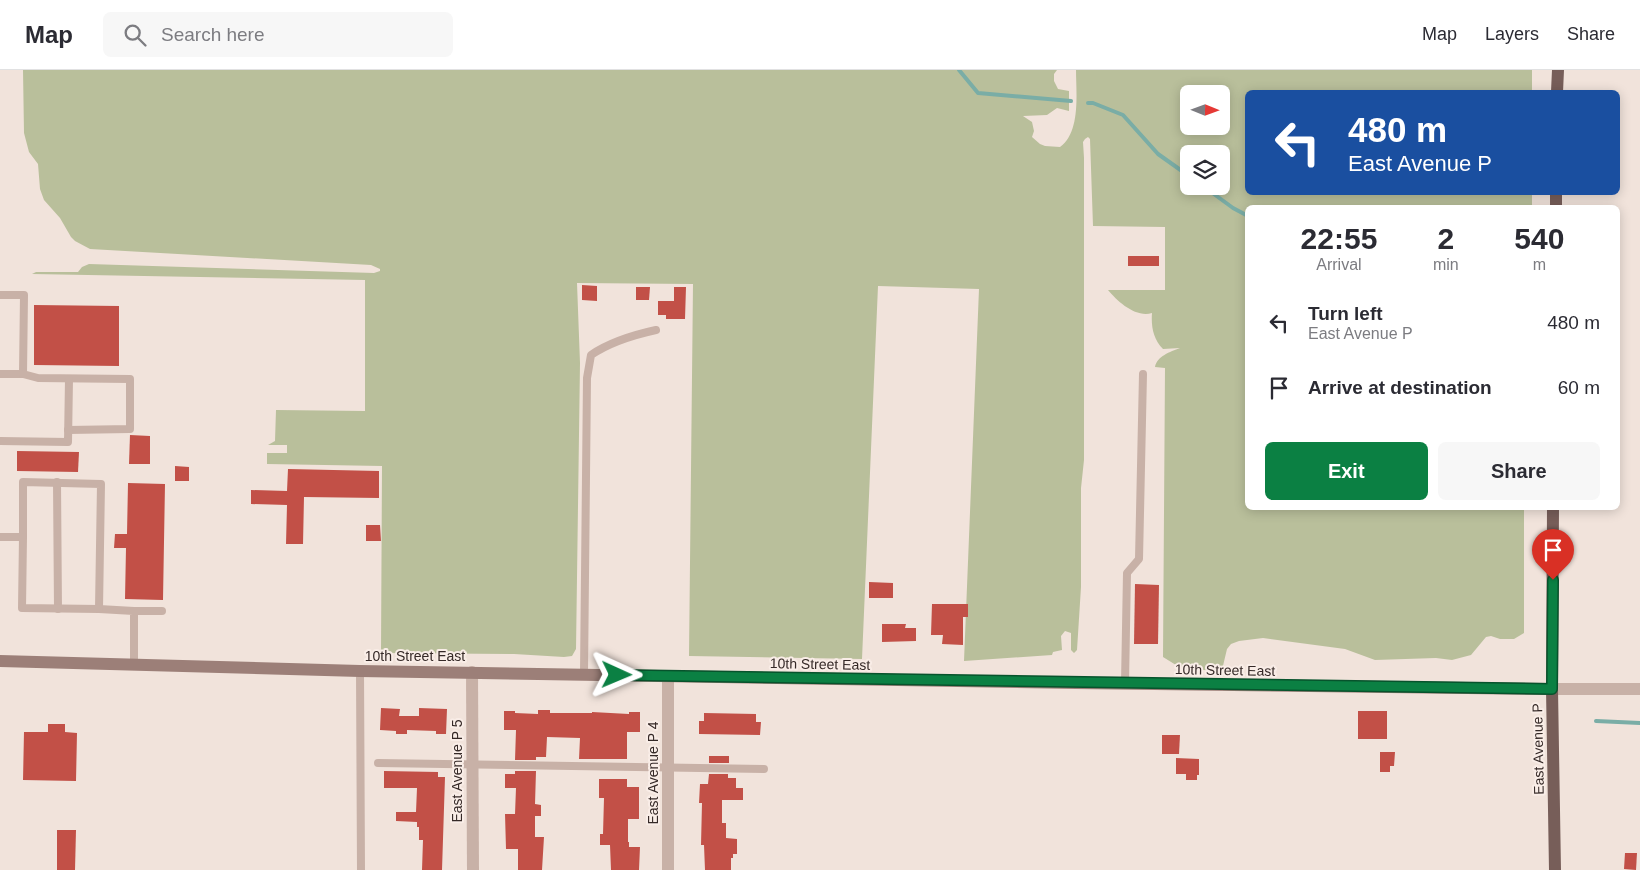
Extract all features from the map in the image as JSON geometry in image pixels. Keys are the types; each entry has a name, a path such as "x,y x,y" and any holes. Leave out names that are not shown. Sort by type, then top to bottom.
{"main road":[{"path":"1557,90 1558,70"},
{"name":"East Avenue P","path":"1553,510 1552,689 1555,870"},
{"name":"10th Street East","path":"0,661 360,671 1552,689"}],"street":[{"name":"East Avenue P 5","path":"472,672 473,870"},
{"name":"East Avenue P 4","path":"668,676 668,870"},
{"name":"10th Street East","path":"1552,689 1640,689"}],"lane":[{"path":"0,294 24,295 22,374"},
{"path":"584,674 587,378 591,355 598,350 632,336 656,330"},
{"path":"0,374 22,374 30,377 69,379 130,379 130,429 68,430"},
{"path":"1126,684 1127,573 1139,560 1143,374"},
{"path":"0,442 68,442 69,379"},
{"path":"99,609 101,484 24,482 22,608 162,611"},
{"path":"57,482 58,609"},
{"path":"0,537 22,537"},
{"path":"134,611 134,664"},
{"path":"360,671 361,870"},
{"path":"378,763 764,769"}],"green space":[{"path":"23,70 1057,70 1054,74 1054,81 1058,89 1069,91 1069,111 1057,108 1047,115 1023,116 1032,122 1034,131 1032,137 1040,144 1060,147 1067,140 1074,122 1076,111 1076,70 1532,70 1532,90 1245,90 1245,195 1532,195 1532,205 1245,205 1245,510 1524,510 1524,633 1514,639 1486,637 1471,655 1452,660 1436,658 1375,660 1345,649 1263,638 1231,644 1227,649 1222,670 1184,670 1163,657 1165,368 1155,367 1161,357 1180,348 1163,349 1153,332 1152,313 1140,313 1128,308 1108,290 1165,290 1165,227 1093,226 1090,139 1088,137 1083,142 1084,460 1081,488 1081,587 1077,650 1074,653 1071,650 1071,633 1065,631 1061,636 1062,650 1053,652 1052,655 964,661 979,289 878,286 862,659 689,656 693,284 577,283 580,363 576,649 572,656 564,657 514,654 381,653 382,466 267,464 267,453 287,453 287,445 268,445 275,441 276,410 365,411 365,280 32,274 36,272 78,272 82,267 89,264 374,273 380,271 380,269 371,265 90,249 71,237 60,218 44,200 40,189 38,164 29,152 24,133"}],"building":[{"path":"1128,256 1159,256 1159,266 1128,266"},
{"path":"582,285 597,286 597,301 582,300"},
{"path":"636,287 650,287 649,300 636,300"},
{"path":"674,287 686,287 685,319 666,319 666,315 658,315 658,301 674,301"},
{"path":"34,305 119,306 119,366 34,365"},
{"path":"130,435 150,436 150,464 129,464"},
{"path":"17,451 79,452 78,472 17,471"},
{"path":"175,466 189,467 189,481 175,481"},
{"path":"288,469 379,471 379,498 304,497 303,544 286,544 287,505 251,504 251,490 287,491"},
{"path":"128,483 165,484 163,600 125,599 126,548 114,548 115,534 127,534"},
{"path":"366,525 380,525 381,541 366,541"},
{"path":"869,582 893,583 893,598 869,598"},
{"path":"1135,584 1159,585 1158,644 1134,644"},
{"path":"932,604 968,604 968,617 963,617 963,645 942,644 943,635 931,635"},
{"path":"882,624 906,624 905,628 916,628 916,641 882,642"},
{"path":"381,708 400,709 399,716 419,716 419,708 447,709 446,734 436,734 436,731 407,730 407,734 396,734 396,731 380,730"},
{"path":"538,710 550,710 550,713 592,712 629,714 629,712 640,712 640,732 627,732 627,759 579,759 580,738 547,737 546,757 536,757 536,760 515,760 516,730 504,730 504,711 538,714"},
{"path":"1358,711 1387,711 1387,739 1358,739"},
{"path":"704,713 756,714 756,722 761,722 760,735 699,734 699,721 704,721"},
{"path":"48,724 65,724 65,732 77,733 76,781 23,780 24,732 48,732"},
{"path":"1162,735 1180,735 1179,754 1162,754"},
{"path":"1380,752 1395,752 1394,766 1390,766 1390,772 1380,772"},
{"path":"709,756 729,756 729,763 709,763"},
{"path":"1176,758 1199,759 1199,775 1197,775 1197,780 1186,780 1186,774 1176,774"},
{"path":"384,771 438,772 438,777 445,777 442,870 422,870 423,840 419,840 417,822 396,821 396,812 416,812 417,788 384,788"},
{"path":"515,771 536,771 535,804 541,805 541,816 535,816 535,837 544,837 542,870 518,870 518,849 506,849 505,814 515,814 516,788 505,788 505,774 515,774"},
{"path":"709,774 728,774 728,778 736,778 736,788 743,788 743,800 722,800 722,823 726,823 726,838 737,839 737,854 733,854 733,858 731,858 731,870 705,870 704,845 701,845 702,803 699,803 700,784 708,784"},
{"path":"599,779 627,779 627,787 639,787 639,819 628,819 628,842 629,847 640,847 639,870 611,870 610,845 600,845 600,834 603,834 604,798 599,798"},
{"path":"57,830 76,830 75,870 57,870"},
{"path":"1625,853 1637,853 1636,870 1624,869"}],"waterway":[{"path":"959,70 978,93 1071,101"},
{"path":"1088,103 1093,103 1123,115 1158,154 1180,170"},
{"path":"1215,195 1245,214"},
{"path":"1596,721 1640,723"}],"route":[{"path":"617,675 1552,689 1553,580"}]}
